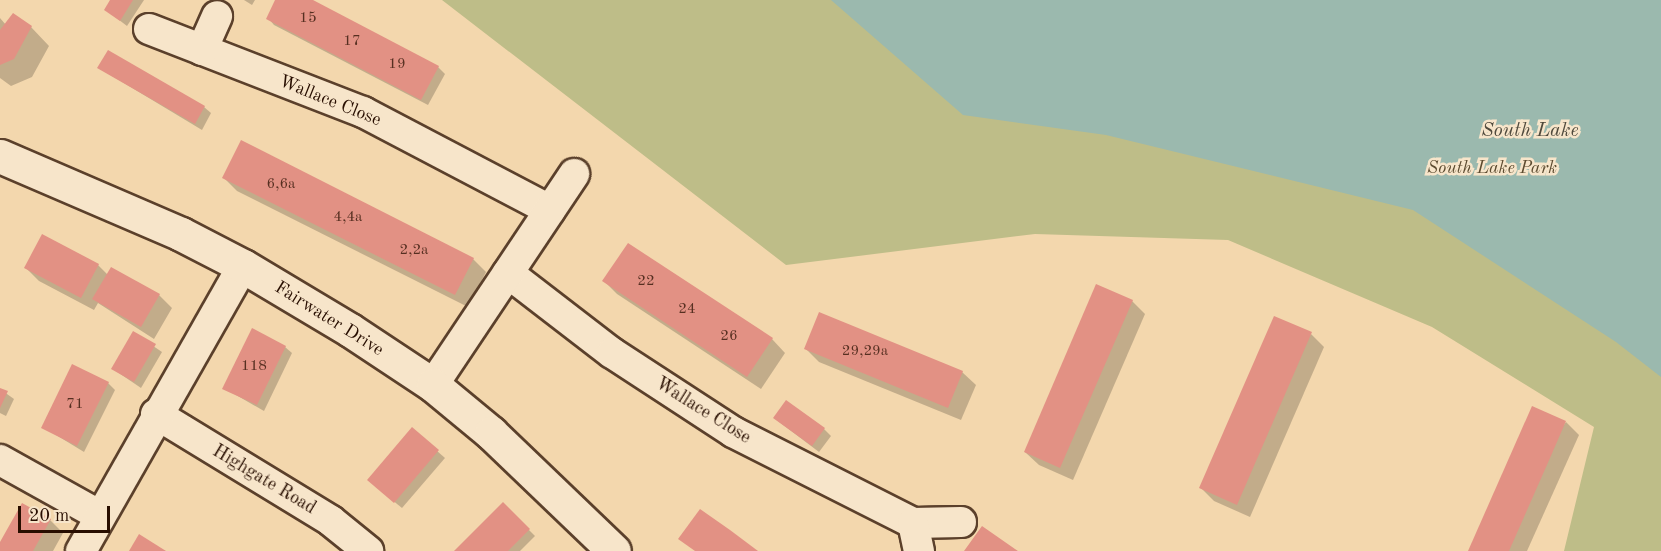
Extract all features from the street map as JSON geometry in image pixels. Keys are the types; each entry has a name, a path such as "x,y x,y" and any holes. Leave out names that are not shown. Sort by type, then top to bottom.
{"street":[{"path":"202,50 218,16"},
{"name":"Wallace Close","path":"149,29 363,112 550,210"},
{"name":"Fairwater Drive","path":"0,156 81,188 243,266 433,385 525,462 614,551"},
{"path":"433,385 574,174"},
{"path":"81,551 156,414 243,266"},
{"name":"Wallace Close","path":"508,273 612,353 733,432 916,537 961,522"},
{"name":"Highgate Road","path":"156,414 331,520 368,551"},
{"path":"0,460 99,515"}],"green space":[{"name":"South Lake Park","path":"442,0 1661,0 1661,551 1564,551 1594,427 1432,327 1228,240 1035,234 786,265"}],"water":[{"name":"South Lake","path":"831,0 1661,0 1661,377 1616,342 1413,210 1106,135 963,115"}],"building":[{"path":"110,0 133,0 120,21 104,10"},
{"path":"275,0 313,0 439,66 421,100 266,19"},
{"path":"13,13 32,26 14,59 0,65 0,30"},
{"path":"108,50 205,106 195,124 97,68"},
{"path":"241,140 474,258 455,295 222,178"},
{"path":"42,234 99,264 81,298 24,268"},
{"path":"628,243 773,338 747,377 602,281"},
{"path":"111,267 160,294 141,327 92,299"},
{"path":"1096,284 1133,300 1060,468 1024,452"},
{"path":"819,312 963,371 948,408 804,349"},
{"path":"1274,316 1312,332 1237,505 1199,488"},
{"path":"252,328 286,346 257,405 222,389"},
{"path":"133,331 156,344 134,382 111,369"},
{"path":"72,364 109,382 77,446 41,428"},
{"path":"0,388 8,391 0,408"},
{"path":"786,400 825,428 812,446 773,418"},
{"path":"1532,406 1566,421 1509,551 1468,551"},
{"path":"412,427 439,450 394,503 367,480"},
{"path":"503,502 530,529 508,551 454,551"},
{"path":"22,503 51,519 33,551 0,551 0,542"},
{"path":"700,509 758,551 695,551 678,539"},
{"path":"982,526 1015,549 1018,551 964,551"},
{"path":"139,534 166,551 129,551"}]}
